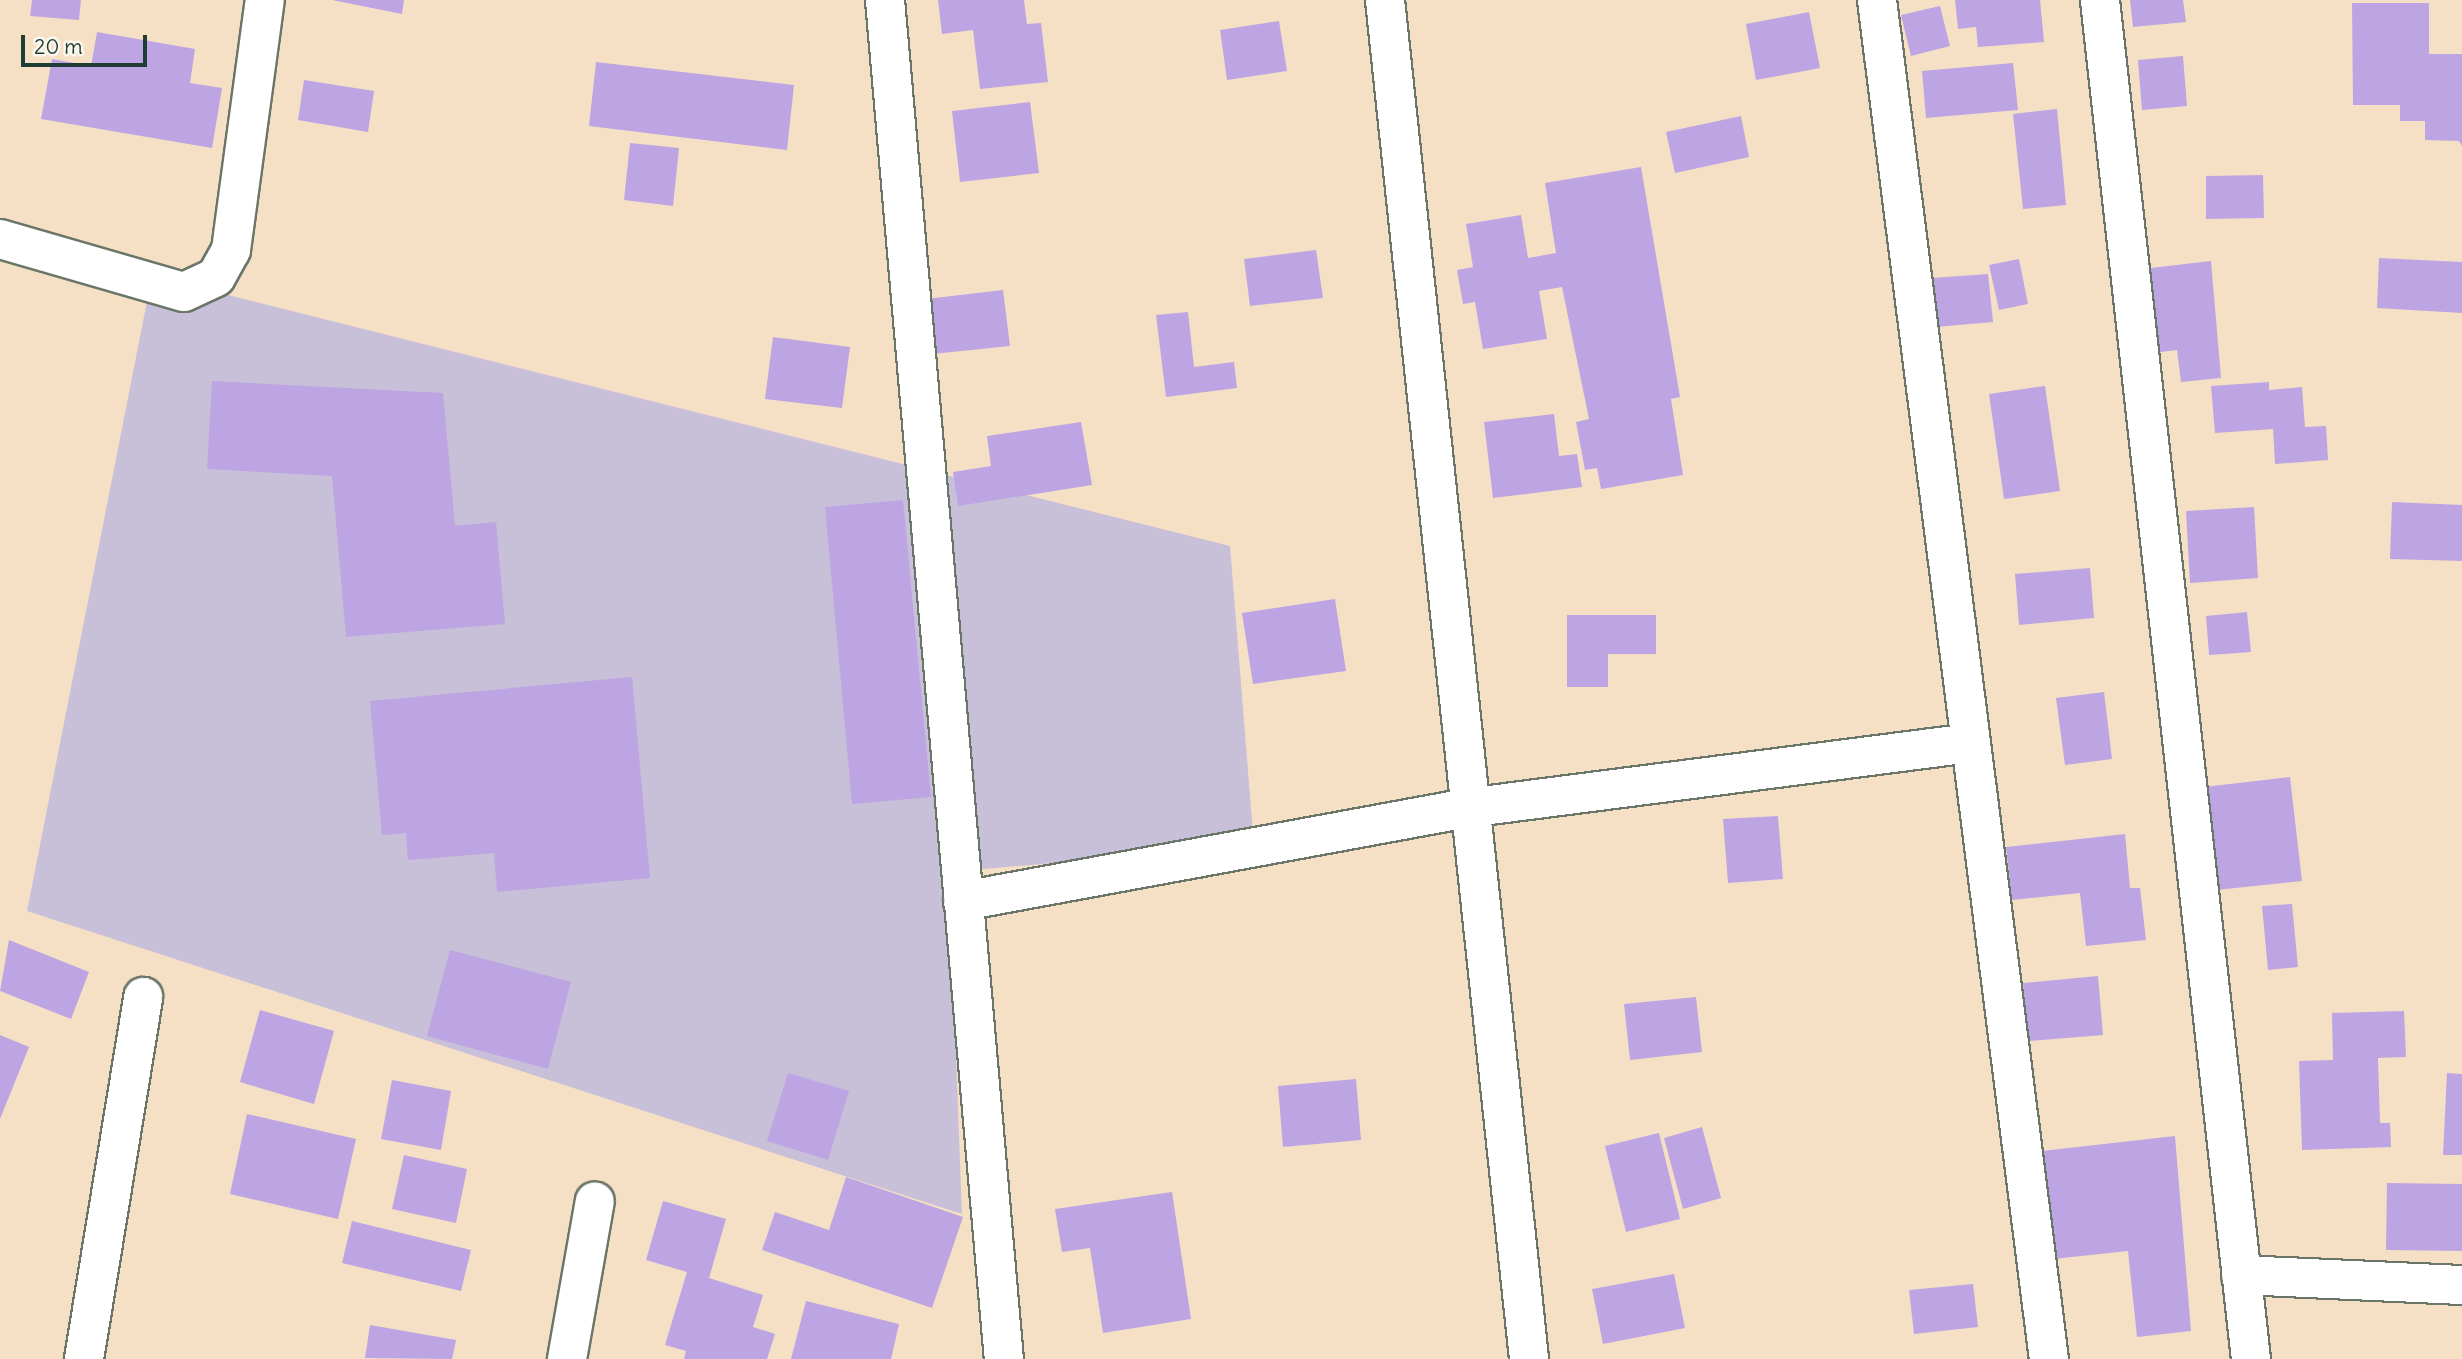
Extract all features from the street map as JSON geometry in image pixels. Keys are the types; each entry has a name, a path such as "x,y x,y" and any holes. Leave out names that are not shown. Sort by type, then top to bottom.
{"street":[{"path":"0,239 184,292 216,278 230,250 265,0"},
{"path":"885,0 1004,1359"},
{"path":"1385,0 1467,808 1529,1359"},
{"path":"1877,0 2049,1359"},
{"path":"2100,0 2251,1359"},
{"path":"963,901 1467,808 1970,743"},
{"path":"84,1359 143,996"},
{"path":"566,1359 595,1201"},
{"path":"2241,1275 2462,1285"}],"shaded area":[{"path":"152,276 1230,546 1254,846 949,872 962,1214 27,911"}],"building":[{"path":"32,0 81,0 79,20 30,16"},
{"path":"332,0 404,0 402,14"},
{"path":"938,0 1024,0 1027,24 1041,23 1048,82 980,89 973,30 942,34"},
{"path":"1955,0 2040,0 2044,42 1978,47 1976,27 1958,29"},
{"path":"2130,0 2183,0 2186,22 2133,27"},
{"path":"2352,3 2429,3 2429,54 2462,54 2462,146 2459,141 2425,140 2425,121 2400,121 2400,105 2353,105"},
{"path":"1940,6 1950,46 1911,56 1901,15"},
{"path":"1809,12 1820,68 1756,80 1746,24"},
{"path":"1279,21 1287,71 1227,80 1220,30"},
{"path":"97,32 195,49 190,83 222,88 212,148 41,119 52,59 91,66"},
{"path":"2183,56 2187,106 2142,110 2138,60"},
{"path":"596,62 794,85 787,150 589,126"},
{"path":"2013,63 2018,110 1926,118 1922,71"},
{"path":"304,80 374,91 368,132 298,120"},
{"path":"1030,102 1039,173 960,182 952,111"},
{"path":"2057,109 2066,205 2023,209 2013,114"},
{"path":"1741,116 1749,157 1675,173 1666,132"},
{"path":"630,143 679,148 673,206 624,200"},
{"path":"1641,167 1680,397 1671,399 1683,475 1601,489 1597,468 1585,470 1576,422 1589,419 1562,287 1539,291 1547,339 1483,349 1475,302 1463,304 1457,270 1473,267 1466,224 1521,215 1528,258 1556,253 1545,183"},
{"path":"2263,175 2264,218 2206,219 2206,176"},
{"path":"1316,250 1323,298 1250,306 1244,259"},
{"path":"2379,258 2462,262 2462,313 2377,308"},
{"path":"2019,259 2028,304 1999,310 1989,265"},
{"path":"2211,261 2221,378 2181,382 2177,350 2153,353 2142,269"},
{"path":"1988,274 1993,322 1935,327 1932,278"},
{"path":"1003,290 1010,346 932,354 926,299"},
{"path":"1188,312 1194,367 1234,362 1237,388 1166,397 1156,315"},
{"path":"773,337 850,347 842,408 765,399"},
{"path":"212,381 443,393 455,526 496,522 505,624 346,637 332,476 207,469"},
{"path":"2269,382 2269,390 2302,387 2305,427 2326,426 2328,460 2275,464 2273,429 2215,433 2211,386"},
{"path":"2045,386 2060,491 2004,499 1989,394"},
{"path":"1554,414 1559,456 1577,454 1582,487 1493,498 1484,422"},
{"path":"1081,422 1092,485 958,506 953,472 991,466 987,436"},
{"path":"903,500 931,797 852,804 825,507"},
{"path":"2392,502 2462,505 2462,561 2390,559"},
{"path":"2254,507 2258,578 2190,583 2186,511"},
{"path":"2090,568 2094,618 2019,625 2015,574"},
{"path":"1335,599 1346,671 1253,684 1242,613"},
{"path":"2247,612 2251,652 2209,655 2206,616"},
{"path":"1567,615 1656,615 1656,654 1608,654 1608,687 1567,687"},
{"path":"632,677 650,878 497,892 494,853 408,860 406,833 382,835 370,701"},
{"path":"2104,692 2112,759 2065,765 2056,698"},
{"path":"2290,777 2302,881 2216,890 2204,787"},
{"path":"1778,816 1783,879 1728,883 1723,819"},
{"path":"2125,834 2130,888 2140,888 2146,940 2086,946 2080,893 2012,900 2006,847"},
{"path":"2292,904 2298,967 2268,970 2262,906"},
{"path":"9,940 89,972 71,1019 0,991"},
{"path":"450,950 571,982 548,1069 427,1036"},
{"path":"2098,976 2103,1035 2028,1041 2023,983"},
{"path":"1696,997 1702,1052 1630,1060 1624,1004"},
{"path":"260,1010 334,1031 314,1104 240,1082"},
{"path":"2404,1011 2406,1057 2378,1058 2380,1123 2390,1123 2391,1147 2302,1150 2299,1061 2333,1060 2332,1013"},
{"path":"0,1035 29,1047 0,1119"},
{"path":"788,1073 849,1091 828,1160 767,1141"},
{"path":"2447,1073 2462,1074 2462,1155 2443,1155"},
{"path":"1356,1079 1361,1140 1283,1147 1278,1086"},
{"path":"392,1080 451,1091 441,1150 381,1139"},
{"path":"247,1114 356,1139 338,1219 230,1194"},
{"path":"1702,1127 1721,1198 1683,1209 1664,1138"},
{"path":"1659,1133 1680,1219 1626,1232 1605,1146"},
{"path":"2175,1136 2191,1331 2137,1337 2128,1251 2053,1259 2042,1151"},
{"path":"404,1155 467,1169 456,1223 392,1209"},
{"path":"846,1177 963,1217 932,1308 762,1250 775,1212 829,1230"},
{"path":"2387,1183 2462,1184 2462,1251 2386,1250"},
{"path":"1172,1192 1191,1319 1103,1333 1090,1248 1062,1252 1055,1209"},
{"path":"663,1201 726,1219 709,1278 763,1295 753,1327 775,1334 767,1359 684,1359 686,1351 665,1345 687,1272 646,1260"},
{"path":"352,1221 471,1250 461,1291 342,1263"},
{"path":"1674,1274 1685,1328 1603,1344 1592,1289"},
{"path":"1973,1284 1978,1327 1914,1334 1909,1290"},
{"path":"806,1301 899,1324 891,1359 791,1359"},
{"path":"370,1325 456,1340 452,1359 365,1358"}]}
